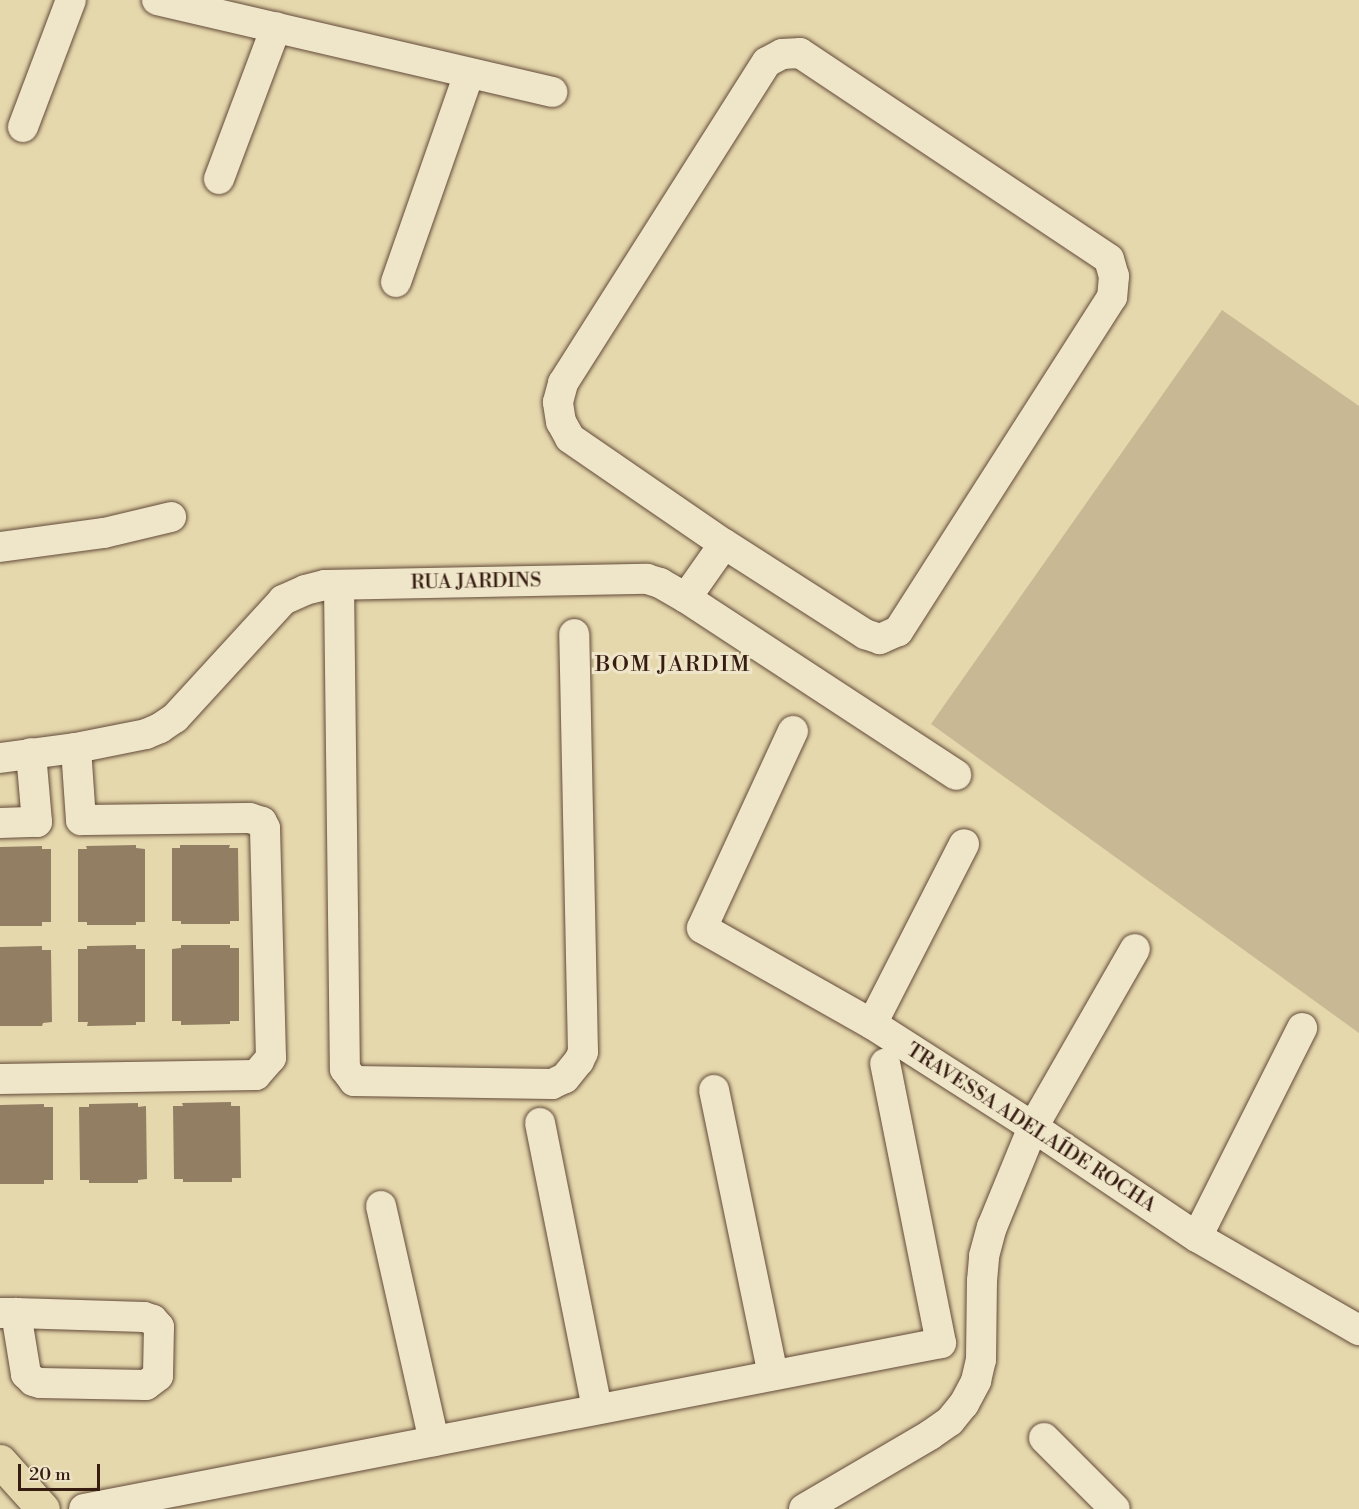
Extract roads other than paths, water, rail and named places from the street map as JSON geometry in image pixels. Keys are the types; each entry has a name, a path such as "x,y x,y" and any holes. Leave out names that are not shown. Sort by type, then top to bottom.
{"main road":[{"path":"0,1461 43,1509"}],"street":[{"path":"23,127 71,0"},
{"path":"157,0 552,92"},
{"path":"219,179 276,27"},
{"path":"800,53 1109,259 1114,276 1112,297 898,631 880,639 865,634 724,544 570,438 561,422 558,402 563,383 767,62 782,54 800,53"},
{"path":"396,282 469,73"},
{"path":"0,547 104,533 171,517"},
{"path":"686,598 724,544"},
{"name":"RUA JARDINS","path":"0,758 76,748 147,734 160,728 175,718 283,600 306,590 339,585 647,579 660,583 686,598 956,775"},
{"path":"339,585 345,1070 354,1081 552,1084 565,1078 579,1061 583,1052 574,634"},
{"name":"TRAVESSA ADELAÍDE ROCHA","path":"793,731 702,928 872,1024 1033,1127 1197,1237 1359,1330"},
{"path":"76,748 81,820"},
{"path":"31,753 38,822"},
{"path":"0,823 250,818 262,822 267,834 271,1058 256,1075 0,1078"},
{"path":"872,1024 964,844"},
{"path":"804,1509 930,1435 950,1421 964,1404 976,1381 981,1360 984,1257 992,1227 1033,1127 1135,949"},
{"path":"1197,1237 1302,1028"},
{"path":"84,1509 941,1342 885,1065"},
{"path":"714,1090 772,1375"},
{"path":"540,1123 597,1408"},
{"path":"381,1206 434,1441"},
{"path":"8,1313 144,1317 153,1320 159,1327 158,1376 146,1385 33,1381 26,1374 8,1313"},
{"path":"1044,1438 1115,1509"}],"district":[{"name":"BOM JARDIM","path":"673,665"}]}
